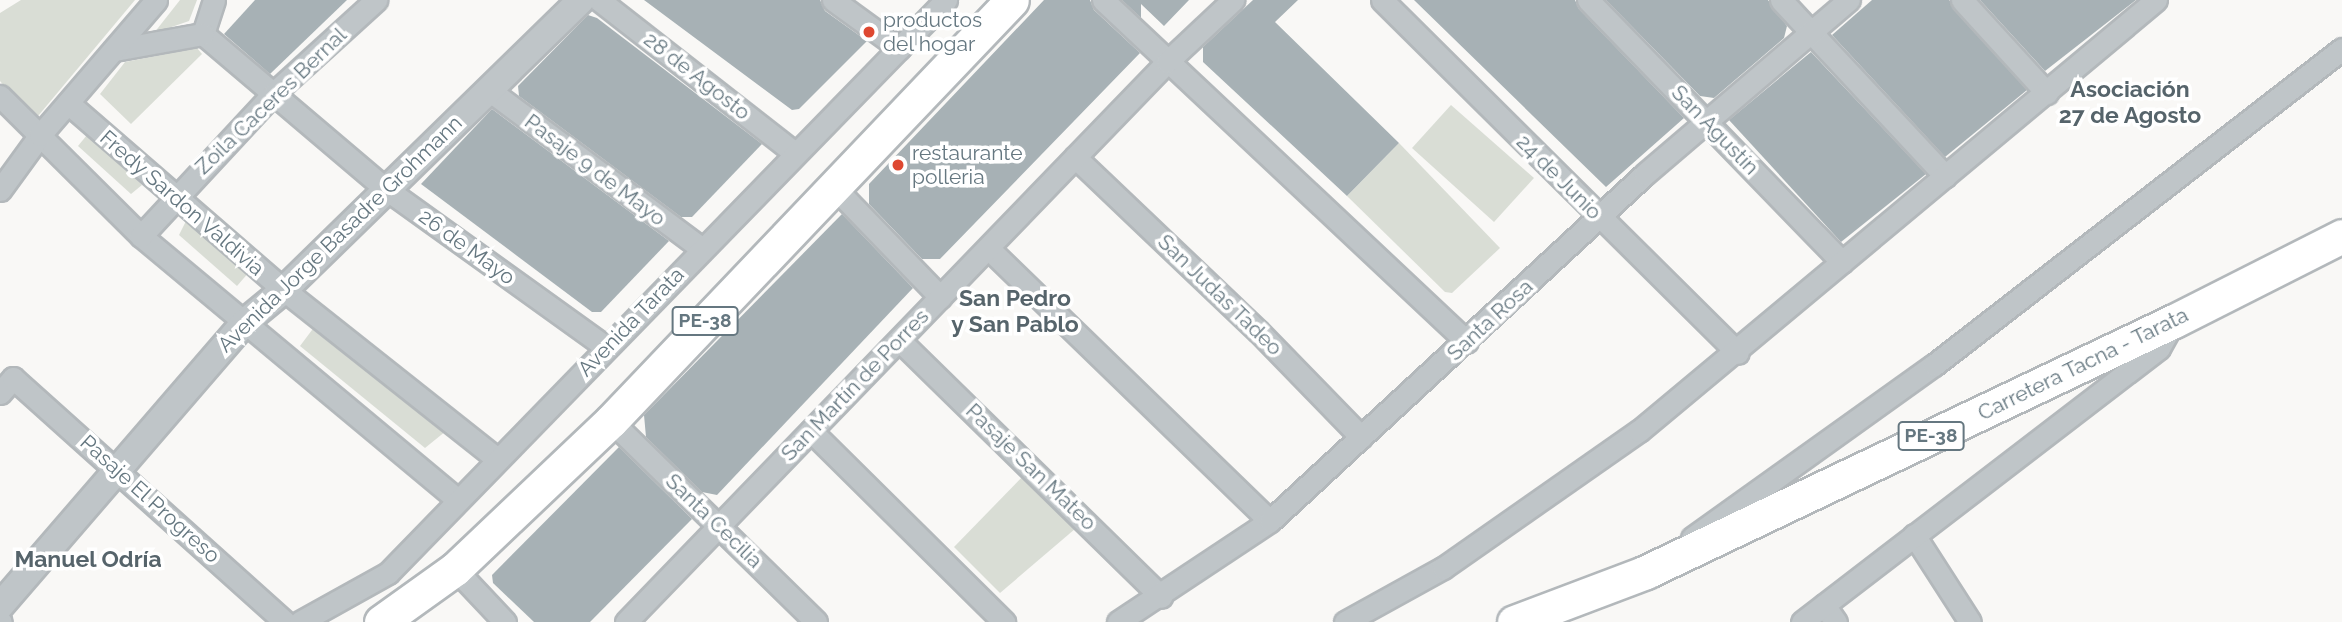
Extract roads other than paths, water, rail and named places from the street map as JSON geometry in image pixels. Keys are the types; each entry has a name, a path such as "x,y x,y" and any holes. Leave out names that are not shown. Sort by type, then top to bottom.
{"highway":[{"name":"PE-38","path":"381,622 455,569 611,421 832,185 1012,0"},
{"name":"Carretera Tacna - Tarata","path":"1514,622 1646,572 2174,321 2342,236"}],"street":[{"path":"0,190 40,135 156,0"},
{"name":"Zoila Caceres Bernal","path":"141,236 173,197 275,92 376,0"},
{"name":"Avenida Jorge Basadre Grohmann","path":"0,606 245,322 284,290 581,0"},
{"name":"28 de Agosto","path":"599,0 795,153"},
{"path":"833,0 899,48"},
{"name":"Avenida Tarata","path":"300,622 388,573 496,458 946,0"},
{"path":"1103,0 1467,342"},
{"name":"San Martín de Porres","path":"635,619 720,526 1075,157 1167,62 1233,0"},
{"name":"24 de Junio","path":"1382,0 1738,353"},
{"name":"San Agustín","path":"1588,0 1842,262"},
{"path":"1781,0 1812,30 1945,176"},
{"name":"Santa Rosa","path":"1118,622 1161,597 1270,521 1705,120 1849,0"},
{"path":"1962,0 2047,93"},
{"path":"1345,622 1443,568 1639,431 1738,353 1842,262 2047,93 2141,4"},
{"path":"114,50 212,12"},
{"name":"26 de Mayo","path":"212,12 275,92 386,189 607,348"},
{"path":"1646,572 1934,365 2342,49"},
{"name":"Pasaje 9 de Mayo","path":"489,90 702,249"},
{"path":"0,96 141,236 457,499"},
{"name":"Fredy Sardon Valdivia","path":"68,103 173,197 284,290 496,458"},
{"name":"San Judas Tadeo","path":"1075,157 1258,331 1361,437"},
{"path":"832,185 940,297"},
{"path":"988,248 1270,521"},
{"path":"1802,622 1830,613 1913,535 2159,348 2174,321"},
{"name":"Pasaje San Mateo","path":"899,340 1161,597"},
{"name":"Pasaje El Progreso","path":"6,386 117,468 285,622"},
{"name":"Santa Cecilia","path":"611,421 817,622"},
{"path":"811,431 1004,622"},
{"path":"1913,535 1970,622"},
{"path":"455,569 505,622"},
{"path":"388,573 415,598"}],"place":[{"name":"productos del hogar","path":"869,32"},
{"name":"restaurante polleria","path":"898,165"}],"district":[{"name":"Asociación 27 de Agosto","path":"2130,102"},
{"name":"San Pedro y San Pablo","path":"1015,311"},
{"name":"Manuel Odría","path":"88,559"}]}
